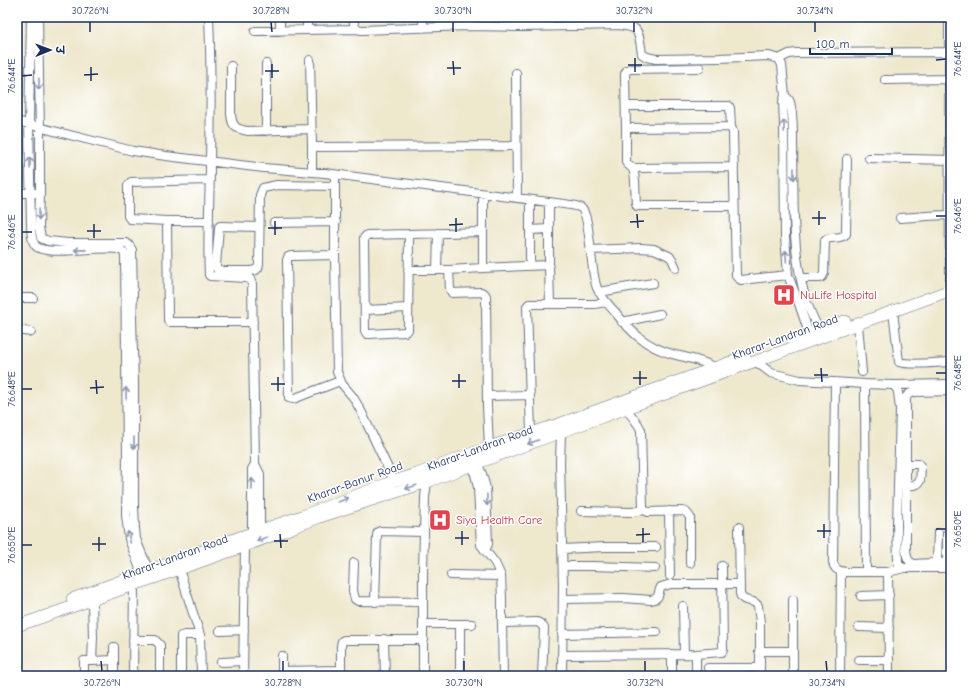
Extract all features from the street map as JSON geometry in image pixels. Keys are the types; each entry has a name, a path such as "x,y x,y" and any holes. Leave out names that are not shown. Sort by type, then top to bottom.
{"highway":[{"name":"Kharar-Landran Road","path":"17,626 179,569 250,537 320,517 425,477 474,464 560,428 627,408 717,371 755,362 808,336 858,324 951,287"},
{"name":"Kharar-Banur Road","path":"17,618 145,572 250,537 394,481 425,477 489,447 531,433 560,428 808,336 951,287"}],"street":[{"path":"31,17 29,124 31,224 34,245 38,248 46,250 126,248 132,250 133,295 130,356 131,420 126,515 129,539 145,572"},
{"path":"38,17 40,127 39,227 41,238"},
{"path":"209,17 209,275 246,278 251,281 255,464 252,469 243,676"},
{"path":"280,17 280,31"},
{"path":"307,17 307,30"},
{"path":"353,17 355,29"},
{"path":"423,17 424,28"},
{"path":"544,17 544,26"},
{"path":"949,17 951,287"},
{"path":"255,31 362,30 467,26 544,26 583,21 629,26 635,29 638,35 642,54 656,59 768,56 779,59 789,54 796,53 949,52"},
{"path":"779,59 782,66 784,96 785,237 788,275 798,301 808,336"},
{"path":"310,60 312,172"},
{"path":"266,64 266,131"},
{"path":"231,66 230,99 232,121 236,128 248,131 311,129"},
{"path":"700,68 627,70 625,131 626,162 632,168 634,174 636,203 637,206 734,206"},
{"path":"516,73 517,198"},
{"path":"885,80 950,79"},
{"path":"784,96 790,100 792,108 795,230 801,278 808,307 808,336"},
{"path":"626,106 729,106 731,128 733,132 736,276 741,280 788,275"},
{"path":"17,121 133,151 578,206 583,210 587,219 596,287 622,322 648,344 670,353 702,362 717,371"},
{"path":"626,129 731,128"},
{"path":"312,146 516,146"},
{"path":"869,158 950,160"},
{"path":"801,278 822,277 824,273 825,240 827,238 844,237 846,234 846,159"},
{"path":"632,168 734,167"},
{"path":"335,175 337,372 340,382 357,403 394,481"},
{"path":"209,221 130,219 128,216 129,184 131,182 210,180"},
{"path":"260,227 222,225 218,227 217,269 222,271 254,271 258,268 259,264 260,227 260,195 263,188 277,185 335,186"},
{"path":"17,193 40,193"},
{"path":"483,194 484,268"},
{"path":"530,200 530,266"},
{"path":"549,202 550,304"},
{"path":"900,218 950,215"},
{"path":"167,221 169,322 252,322"},
{"path":"274,223 336,222"},
{"path":"530,230 549,229"},
{"path":"409,234 407,331 367,334 365,331 365,236 367,235 483,232"},
{"path":"437,270 438,233"},
{"path":"34,245 41,238"},
{"path":"41,238 48,241 68,243 126,243 126,248"},
{"path":"590,250 641,248 654,249 669,256 676,268"},
{"path":"335,255 291,256 286,260 289,398 293,399 340,382"},
{"path":"408,270 449,270 549,265"},
{"path":"449,270 450,291 452,293 481,292 486,296 489,447"},
{"path":"599,292 653,283"},
{"path":"17,298 33,298"},
{"path":"531,433 527,306 529,304 594,304 606,302"},
{"path":"365,310 408,308"},
{"path":"893,311 899,362 951,362"},
{"path":"622,322 660,314"},
{"path":"858,324 862,372"},
{"path":"17,330 31,332"},
{"path":"755,362 770,373 800,380 893,385 951,384"},
{"path":"835,382 833,562 835,568 841,572 888,572 904,568 950,564"},
{"path":"864,384 866,572"},
{"path":"893,385 897,389 899,397 897,525 898,562 900,566 904,568"},
{"path":"950,564 937,562 914,564 909,561 907,557 906,397 914,392 951,391"},
{"path":"487,396 530,395"},
{"path":"627,408 629,413 639,424 641,430 642,506 644,510"},
{"path":"560,428 563,566 562,676"},
{"path":"474,464 482,474 486,488 488,544 485,551 497,566 501,576 503,676"},
{"path":"906,464 919,464 920,466 919,483 906,485"},
{"path":"423,676 425,477"},
{"path":"581,511 632,512 644,510 648,512 686,512 690,517 690,563"},
{"path":"669,511 670,576"},
{"path":"708,668 760,672 760,622 758,606 756,602 741,598 740,594 739,527"},
{"path":"375,602 378,532 424,532"},
{"path":"937,562 938,533"},
{"path":"947,534 950,564"},
{"path":"562,549 656,547"},
{"path":"354,563 353,591 355,599 358,601 423,602"},
{"path":"563,566 655,568"},
{"path":"562,655 696,654 722,652 722,566"},
{"path":"179,569 200,635 200,676"},
{"path":"840,676 841,572"},
{"path":"888,572 889,676"},
{"path":"451,575 501,576"},
{"path":"563,599 630,598 651,600 658,598 660,587 671,584 740,584"},
{"path":"133,676 134,585"},
{"path":"861,596 889,595"},
{"path":"92,600 92,661"},
{"path":"792,676 793,600"},
{"path":"683,606 684,654"},
{"path":"502,623 537,622 541,624 544,628 542,676"},
{"path":"423,624 472,624"},
{"path":"460,624 460,676"},
{"path":"859,627 889,628"},
{"path":"220,631 244,630"},
{"path":"562,634 657,632"},
{"path":"180,676 181,636 185,634 200,635"},
{"path":"282,656 282,674 341,673 341,646 342,641 347,639 424,640"},
{"path":"384,639 385,676"},
{"path":"133,640 155,640 160,645 160,676"},
{"path":"114,647 114,676"},
{"path":"759,652 793,651"},
{"path":"672,654 672,676"},
{"path":"696,654 696,676"},
{"path":"84,676 84,661 114,660"},
{"path":"859,660 889,660"},
{"path":"221,662 243,661"}],"place":[{"name":"NuLife Hospital","path":"784,295"},
{"name":"Siya Health Care","path":"440,520"}]}
